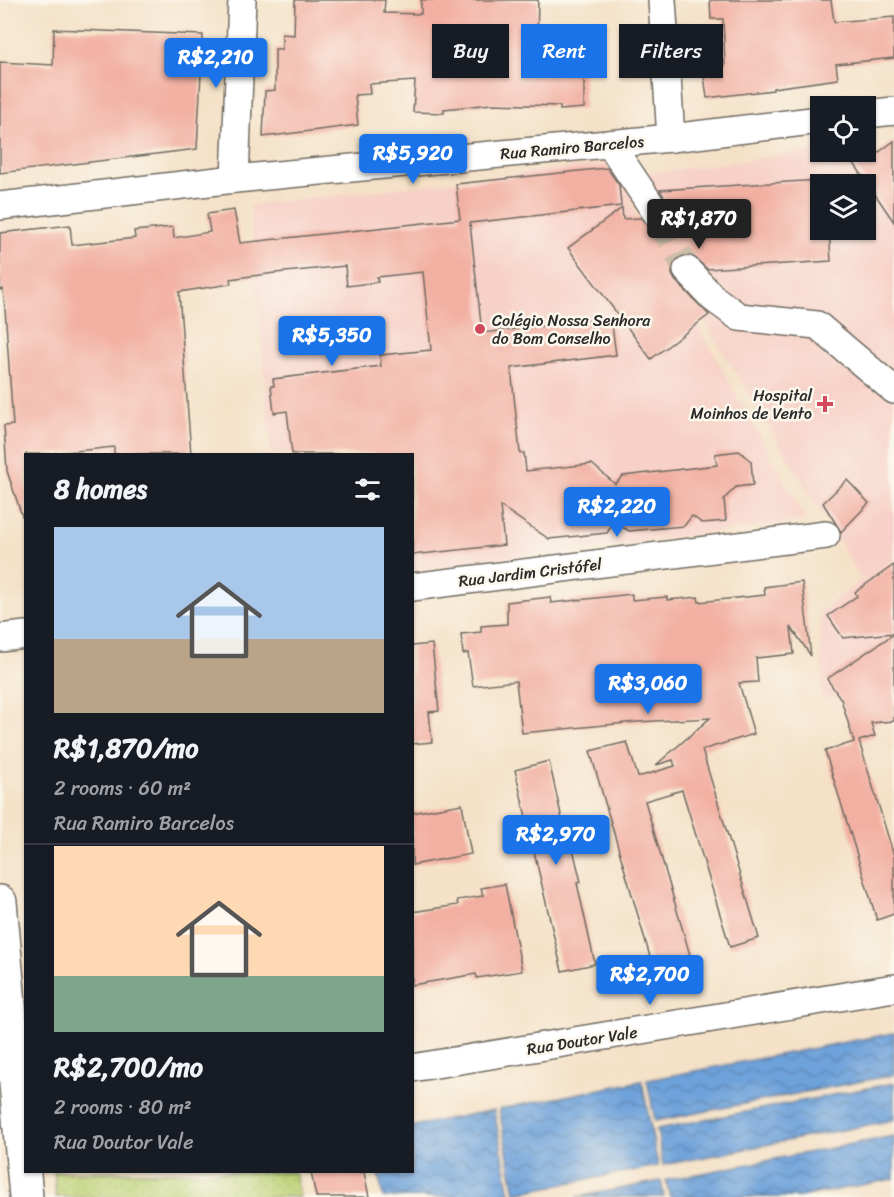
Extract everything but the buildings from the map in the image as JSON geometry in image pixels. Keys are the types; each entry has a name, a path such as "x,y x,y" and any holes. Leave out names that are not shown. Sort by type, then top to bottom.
{"main road":[{"path":"0,902 15,1128 26,1197"}],"street":[{"path":"235,179 242,0"},
{"path":"662,0 671,138"},
{"path":"876,113 894,111"},
{"name":"Rua Ramiro Barcelos","path":"0,206 235,179 671,138 810,121"},
{"path":"610,144 659,217"},
{"path":"687,270 713,298 738,317 817,325 894,390"},
{"name":"Rua Jardim Cristófel","path":"414,587 826,535"},
{"path":"0,638 24,635"},
{"name":"Rua Doutor Vale","path":"414,1068 894,988"}],"shaded area":[{"name":"Hospital Moinhos de Vento","path":"810,151 810,162 875,162 894,188 894,718 884,697 822,698 820,613 862,579 617,178"},
{"name":"Colégio Nossa Senhora do Bom Conselho","path":"608,163 806,520 414,571 414,453 271,453 250,205"}],"green space":[{"path":"54,1173 295,1173 300,1197 56,1197"}],"water":[{"path":"894,1033 894,1075 655,1121 647,1080"},
{"path":"642,1081 658,1166 515,1193 499,1109"},
{"path":"894,1083 894,1120 663,1165 657,1129"},
{"path":"494,1110 510,1194 495,1197 383,1197 378,1173 414,1173 414,1126"},
{"path":"894,1136 894,1179 799,1197 670,1197 666,1180"},
{"path":"661,1181 664,1197 577,1197"}],"tunnel":[{"path":"659,217 687,270"}],"place":[{"name":"Colégio Nossa Senhora do Bom Conselho","path":"480,329"},
{"name":"Hospital Moinhos de Vento","path":"825,404"}]}
